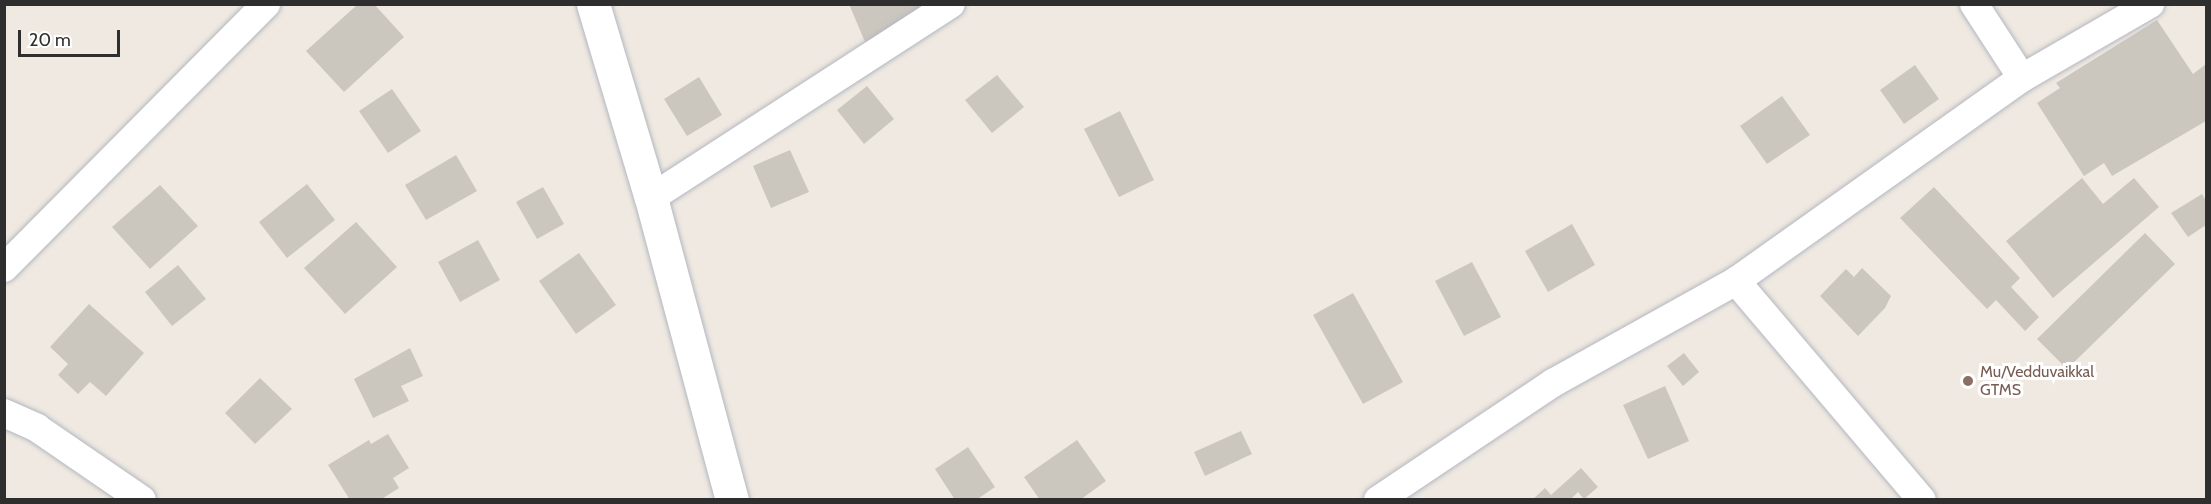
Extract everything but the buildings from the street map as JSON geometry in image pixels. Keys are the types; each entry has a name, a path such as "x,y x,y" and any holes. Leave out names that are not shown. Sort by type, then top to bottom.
{"street":[{"path":"4,268 266,4"},
{"path":"593,4 651,198 732,500"},
{"path":"651,198 951,4"},
{"path":"1974,4 2022,78"},
{"path":"1378,500 1553,383 1736,281 2022,78 2150,4"},
{"path":"1736,281 1922,500"},
{"path":"4,413 37,428 128,496"}],"place":[{"name":"Mu/Vedduvaikkal GTMS","path":"1968,381"}]}
